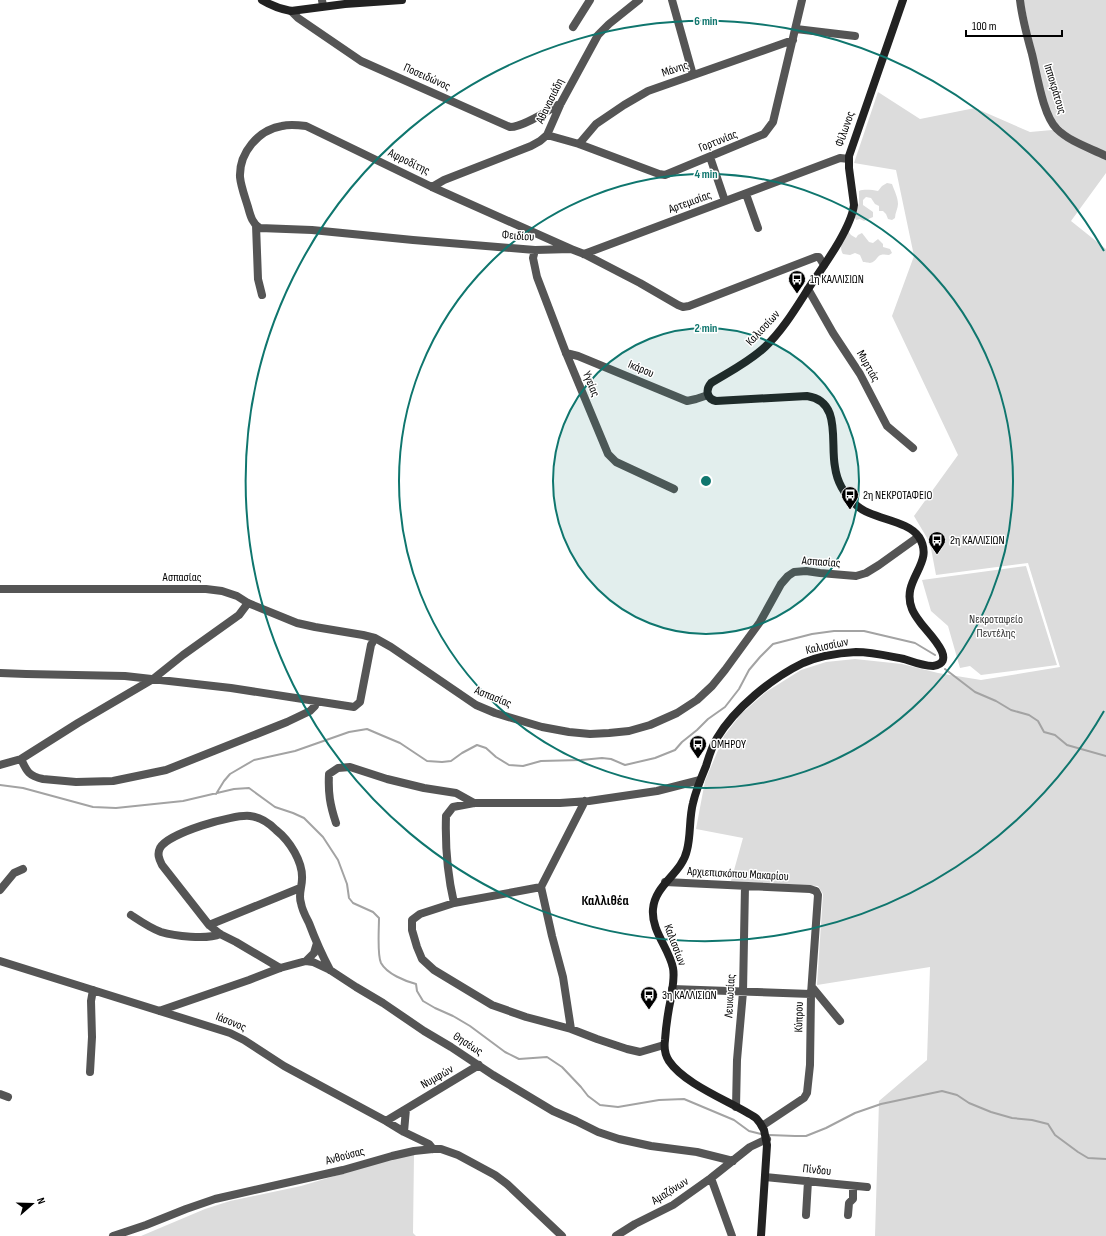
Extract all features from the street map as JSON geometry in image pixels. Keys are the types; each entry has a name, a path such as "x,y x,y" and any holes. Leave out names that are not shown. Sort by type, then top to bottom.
{"main road":[{"path":"262,0 273,7 283,10 291,10 323,3 402,0"},
{"name":"Φίλωνος","path":"824,265 841,236 853,210 848,159 851,146 903,0"},
{"name":"Καλισσίων","path":"708,395 708,386 711,383 750,359 774,338 787,322 824,265"},
{"path":"708,395 716,401 807,396 815,397 822,401 830,414 835,467 840,486 847,496 861,509 908,528 918,537"},
{"name":"Καλισσίων","path":"664,1045 674,974 672,964 655,926 653,908 655,898 666,882 680,867 685,857 688,845 692,809 700,780 717,739 737,712 750,700 789,671 803,663 824,656 855,652 882,655 929,666 940,664 943,658 942,650 916,616 910,603 912,584 923,562 924,552 922,543 918,537"},
{"path":"664,1045 669,1060 681,1073 702,1088 754,1117 762,1126 767,1138 767,1150 761,1236"}],"street":[{"path":"573,27 590,0"},
{"name":"Αθανασιάδη","path":"432,187 444,180 531,146 547,135 598,35 604,28 639,0"},
{"path":"672,0 693,76"},
{"name":"Γορτυνίας","path":"547,135 579,144 665,175 764,134 773,122 802,0"},
{"name":"Ιπποκράτους","path":"1020,0 1039,83 1045,105 1053,124 1065,136 1106,156"},
{"name":"Ποσειδώνος","path":"291,10 298,18 361,61 510,127 522,124 562,103"},
{"path":"796,29 855,36"},
{"name":"Μάνης","path":"579,144 596,124 648,91 793,40"},
{"name":"Αφροδίτης","path":"256,225 251,216 240,177 244,157 248,148 266,131 283,125 298,125 306,126 432,187 571,249"},
{"path":"710,157 725,201"},
{"name":"Αρτεμισίας","path":"584,254 840,158 848,159"},
{"path":"746,194 758,228"},
{"path":"256,225 258,279 262,295"},
{"name":"Φειδίου","path":"256,225 264,228 319,231 535,250 571,249 584,254 640,283 678,305 683,306 689,306 816,257 819,257 824,265"},
{"name":"Υγείας","path":"535,250 533,258 537,277 566,354 608,454 616,462 674,489"},
{"name":"Μυρτιάς","path":"808,289 833,333 860,374 887,426 913,448"},
{"name":"Ικάρου","path":"566,354 578,356 687,401 708,395"},
{"name":"Ασπασίας","path":"0,589 206,589 222,592 236,596 248,603 297,623 375,638 391,647 476,705 495,713 542,727 569,732 590,734 609,733 629,731 650,726 664,720 697,700 712,686 725,670 760,622 781,584 794,572 806,571 856,576 879,565 918,537"},
{"path":"0,765 21,759 78,723 153,679 183,655 239,615 248,603"},
{"path":"0,673 125,676 231,688 354,707 360,702 371,645 375,638"},
{"path":"21,759 29,774 36,778 94,782 113,781 137,777 166,770 288,722 310,711 315,706 316,702"},
{"path":"336,823 330,806 328,789 329,774 338,768 350,767 387,779 424,788 456,793 474,803"},
{"path":"454,903 447,870 446,845 446,816 453,807 474,803 553,803 585,801 657,791 700,780"},
{"path":"571,1029 563,977 541,887 585,801"},
{"path":"280,968 220,934 209,925 162,865 159,858 159,849 165,842 181,833 214,822 243,815 260,818 277,830 285,838 299,860 302,880 300,888 300,901 317,944 330,970"},
{"path":"0,890 14,873 23,869"},
{"name":"Αρχιεπισκόπου Μακαρίου","path":"666,882 810,889"},
{"name":"Λευκωσίας","path":"736,1108 746,886"},
{"path":"541,887 454,903 420,914 412,920 412,930 416,946 422,959 434,970 492,1005 526,1017 571,1029 627,1049 640,1052 664,1045"},
{"path":"209,925 300,888"},
{"name":"Κύπρου","path":"762,1126 804,1098 807,1093 810,1065 812,990 818,895 816,891 810,889"},
{"path":"131,915 160,932 201,937 220,934"},
{"path":"159,1011 280,968 306,961 314,953 317,944"},
{"name":"Ιάσονος","path":"0,961 230,1033 244,1040 284,1066 404,1132 429,1144 433,1149"},
{"name":"Θησέως","path":"306,961 313,962 330,970 383,1003 424,1032 553,1110 598,1132 619,1139 651,1146 697,1152 733,1161"},
{"path":"672,989 742,992 812,990 840,1021"},
{"path":"90,1072 92,1037 91,1001 93,990"},
{"name":"Νυμφών","path":"386,1121 479,1065"},
{"path":"0,1094 8,1097"},
{"path":"404,1132 406,1109"},
{"path":"733,1161 750,1147 767,1138"},
{"name":"Ανθούσας","path":"113,1236 146,1225 215,1198 328,1173 414,1151 433,1149 441,1149 454,1153 495,1175 507,1184 562,1236"},
{"name":"Αμαζόνων","path":"616,1236 635,1224 673,1205 733,1161"},
{"name":"Πίνδου","path":"765,1177 867,1187"},
{"path":"711,1178 732,1236"},
{"path":"806,1215 808,1181"},
{"path":"848,1215 849,1204 853,1199 853,1186"}],"green space":[{"path":"1023,0 1106,0 1106,173 1071,221 1106,249 1106,1236 875,1236 879,1101 927,1060 930,967 817,985 823,894 818,886 731,881 743,838 696,829 705,781 724,736 741,714 766,692 801,670 826,662 855,659 902,664 938,673 981,680 1060,667 1028,563 936,575 930,543 914,516 958,455 892,316 914,256 896,170 854,163 878,92 920,119 975,108 1030,132 1063,129 1055,121 1049,111"},
{"path":"887,183 892,184 897,199 898,206 895,218 892,220 888,219 883,211 879,211 879,206 875,204 871,198 866,197 863,200 863,205 873,212 873,217 864,221 860,219 856,220 854,215 859,203 859,191 878,191"},
{"path":"848,231 856,238 862,233 869,242 873,243 878,239 883,244 883,247 890,249 892,253 889,255 881,255 870,263 863,262 860,255 855,253 850,255 843,254 841,245"},
{"name":"Νεκροταφείο Πεντέλης","path":"1026,566 1057,665 981,675 970,666 960,668 948,626 931,611 922,580"},
{"path":"414,1154 413,1233 416,1236 141,1236 205,1209 230,1201 301,1186"}],"waterway":[{"path":"216,794 230,774 254,760 295,751 349,732 367,729 400,743 427,761 451,761 477,745 486,748 496,757 509,765 523,766 541,761 602,758 611,759 625,765 655,758 675,750 708,719 725,707 739,689 749,670 773,644 812,634 834,631 864,631 915,643 935,655"},
{"path":"945,669 975,692 996,701 1011,710 1029,715 1038,721 1044,732 1055,735 1067,745 1106,756"},
{"path":"0,785 23,788 93,807 116,808 183,801 234,789 249,788 275,807 304,818 323,837 338,860 347,884 349,898 353,903 373,912 379,918 379,948 381,963 392,974 416,984 417,991 423,1001 470,1026 505,1052 519,1059 547,1057 562,1067 588,1096 600,1105 618,1107 659,1100 684,1099 734,1120 749,1131 761,1134"},
{"path":"769,1135 806,1136 826,1128 855,1113 881,1104 942,1091 957,1095 969,1103 991,1112 1012,1118 1032,1120 1048,1124 1055,1135 1078,1152 1088,1158 1106,1159"}],"place":[{"name":"1η ΚΑΛΛΙΣΙΩΝ","path":"797,294"},
{"name":"2η ΝΕΚΡΟΤΑΦΕΙΟ","path":"850,510"},
{"name":"2η ΚΑΛΛΙΣΙΩΝ","path":"937,555"},
{"name":"ΟΜΗΡΟΥ","path":"698,759"},
{"name":"3η ΚΑΛΛΙΣΙΩΝ","path":"649,1010"}],"district":[{"name":"Καλλιθέα","path":"605,900"}]}
